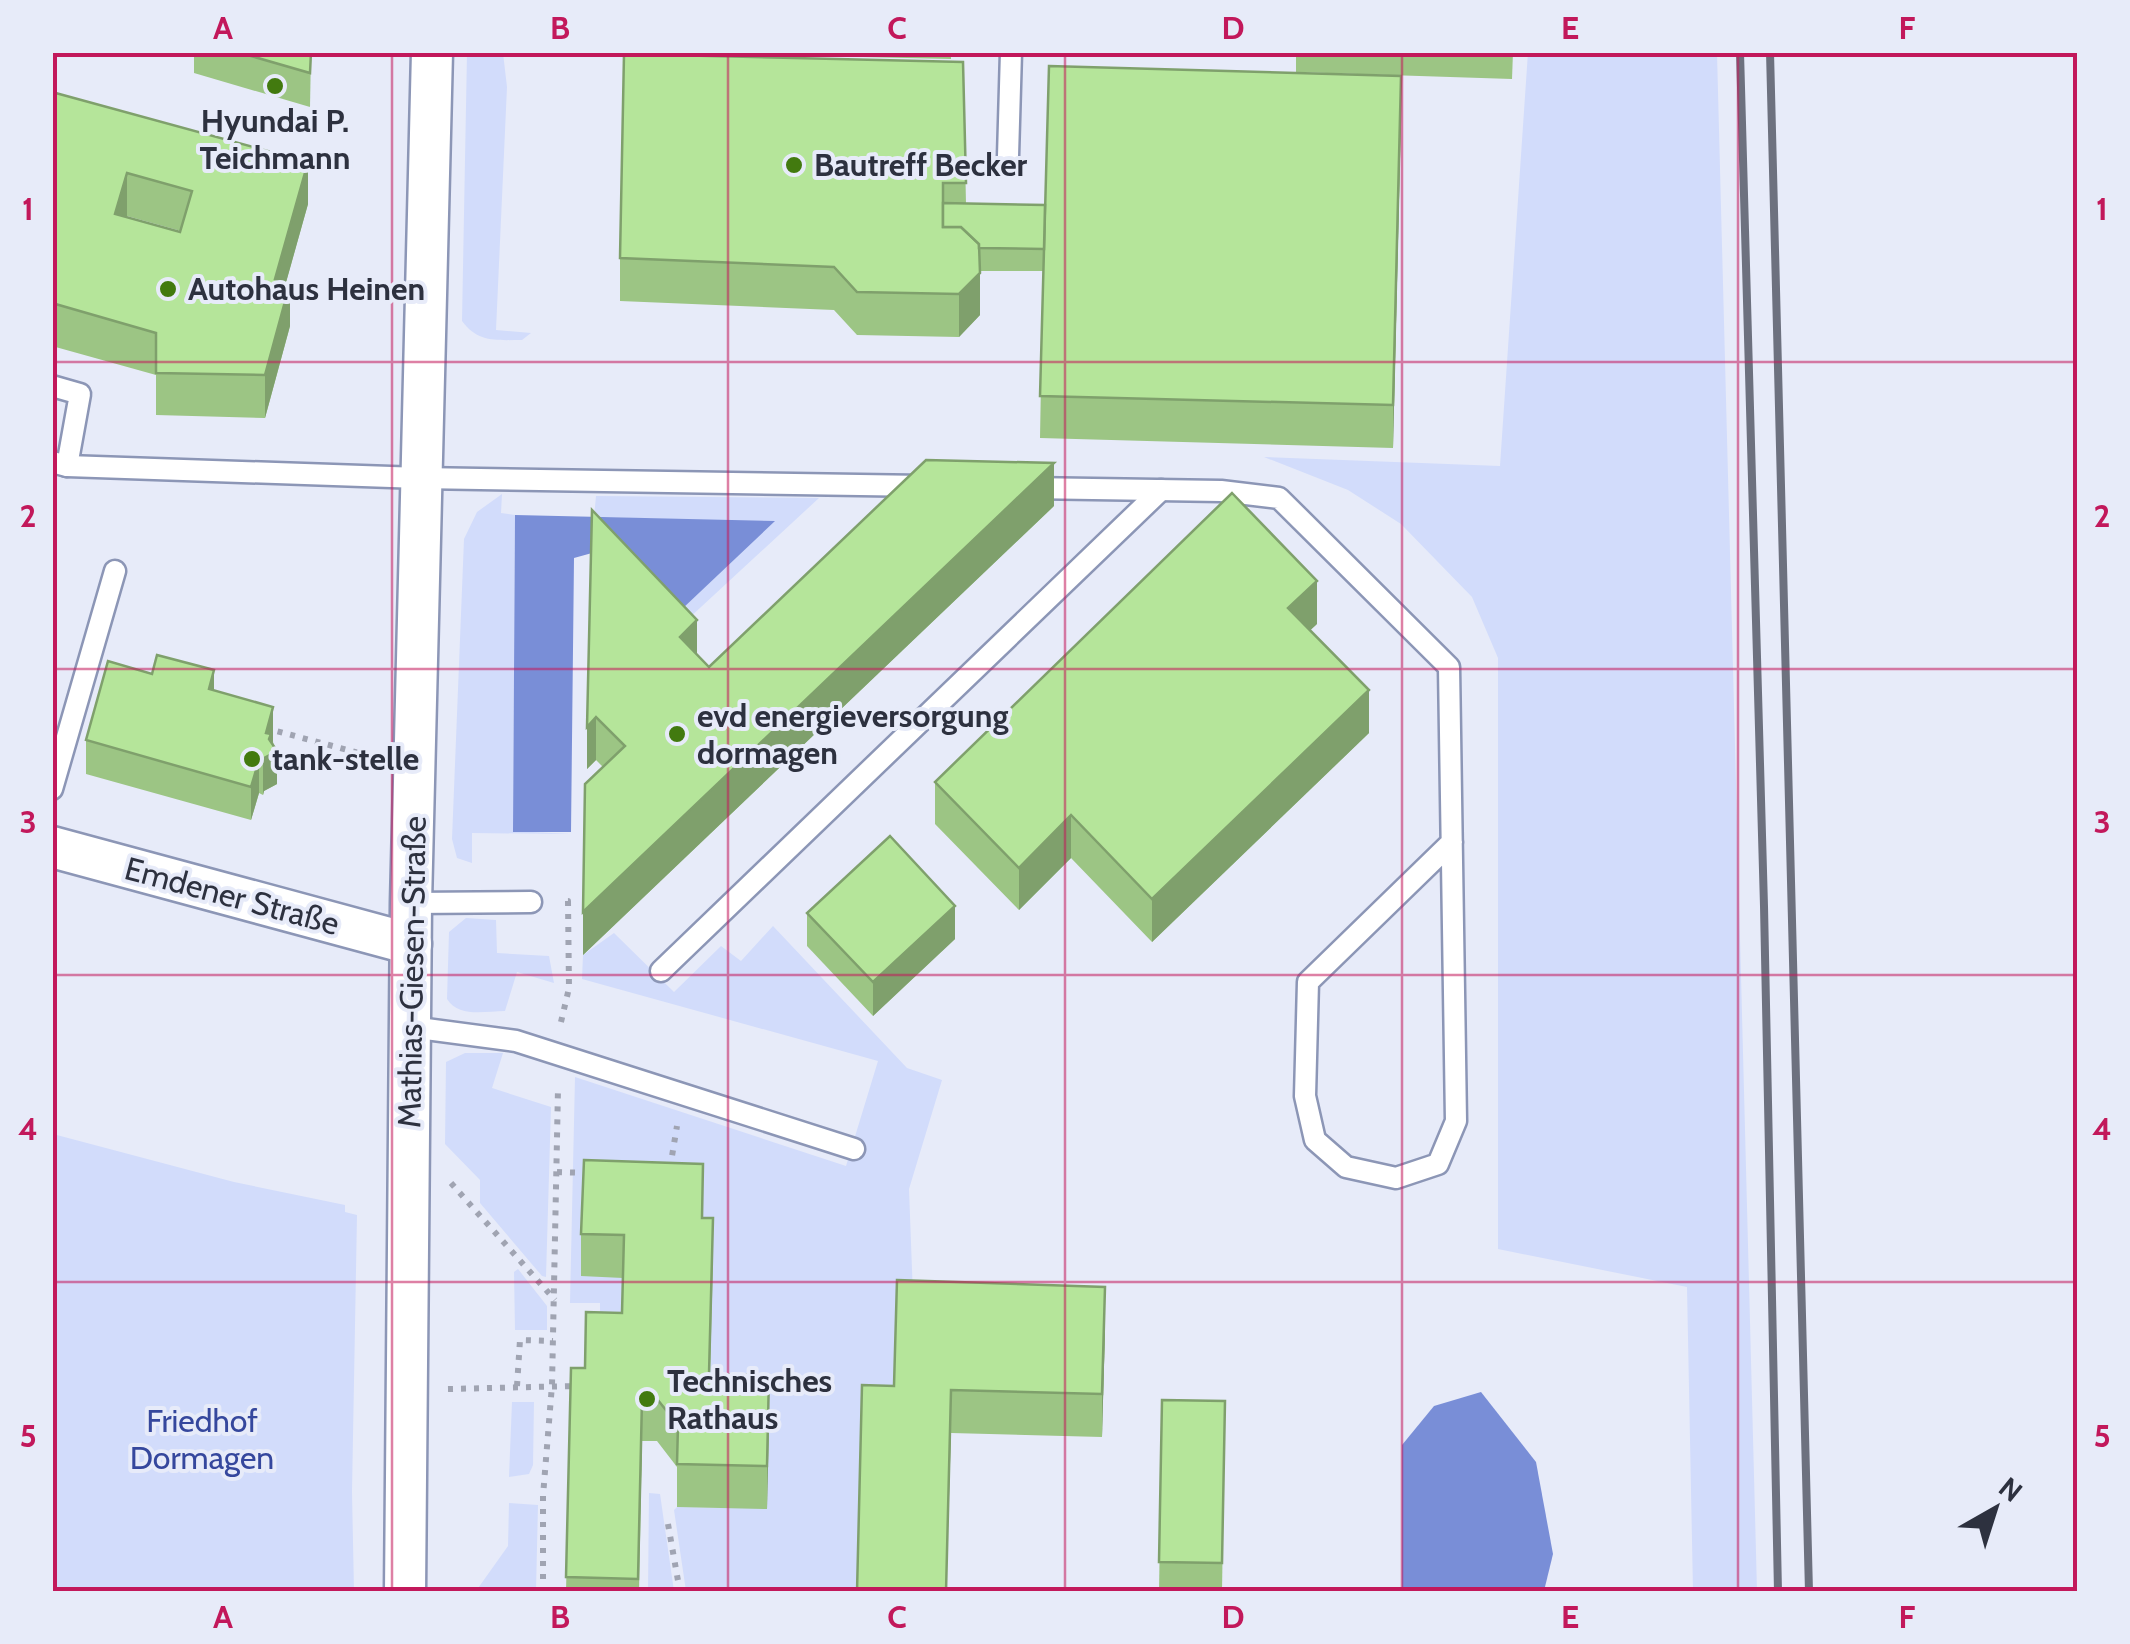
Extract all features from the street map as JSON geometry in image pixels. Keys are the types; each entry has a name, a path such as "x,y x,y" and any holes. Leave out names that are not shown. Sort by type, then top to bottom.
{"street":[{"name":"Mathias-Giesen-Straße","path":"404,1592 411,903 432,52"},
{"name":"Emdener Straße","path":"52,847 411,944"}],"lane":[{"path":"1008,156 1011,52"},
{"path":"52,386 80,394 60,464 420,478 945,486"},
{"path":"874,513 877,486"},
{"path":"1004,487 1221,491 1279,498 1450,667 1456,1121 1438,1164 1396,1178 1346,1167 1315,1140 1304,1096 1308,982 1452,842"},
{"path":"660,971 1161,490"},
{"path":"52,789 115,571"},
{"path":"411,903 532,902"},
{"path":"410,1027 516,1040 854,1150"}],"path":[{"path":"248,723 414,768"},
{"path":"532,902 568,901 569,988 558,1035 552,1385 543,1496 543,1592"},
{"path":"660,1175 670,1170 687,1095"},
{"path":"410,1137 554,1300"},
{"path":"557,1172 608,1174"},
{"path":"517,1386 520,1340 553,1341"},
{"path":"407,1390 585,1386"},
{"path":"668,1524 680,1592"}],"green space":[{"path":"1528,52 1717,53 1757,1591 1693,1591 1687,1287 1498,1249 1498,658 1472,597 1401,524 1348,490 1264,457 1500,466"},
{"path":"467,53 503,53 507,87 496,330 531,333 522,340 481,337 462,321"},
{"path":"502,494 501,513 515,515 513,831 571,834 472,833 472,863 457,858 452,839 464,539 477,512"},
{"path":"596,496 819,498 674,632 663,627 773,522 594,517"},
{"path":"466,918 496,920 497,953 549,956 554,983 517,972 505,1011 473,1012 452,1005 447,999 449,932"},
{"path":"773,926 907,1068 942,1080 909,1189 914,1323 858,1591 686,1591 674,1510 767,1508 769,1418 709,1417 624,1278 622,1356 600,1332 600,1303 570,1303 575,1077 846,1166 878,1061 582,979 583,955 614,933 674,992 721,946 741,961"},
{"path":"465,1053 503,1053 492,1088 551,1107 546,1277 480,1203 480,1180 445,1144 446,1062"},
{"name":"Friedhof Dormagen","path":"53,1134 234,1182 345,1205 345,1212 357,1215 354,1591 53,1591"},
{"path":"518,1269 547,1306 547,1330 515,1330 514,1272"},
{"path":"512,1402 534,1402 533,1465 529,1474 509,1477"},
{"path":"649,1493 660,1494 674,1591 648,1591"},
{"path":"509,1503 538,1505 536,1591 476,1591 508,1546"}],"water":[{"path":"515,515 775,521 663,627 592,553 574,558 571,832 513,832"},
{"path":"1481,1392 1536,1462 1553,1554 1544,1591 1402,1591 1402,1445 1434,1406"}],"building":[{"path":"237,52 311,52 310,73"},
{"name":"Bautreff Becker","path":"624,54 963,62 966,183 943,183 943,227 961,227 979,244 980,273 959,294 857,292 834,267 620,258"},
{"path":"1049,66 1401,76 1393,405 1040,396"},
{"name":"Autohaus Heinen","path":"52,92 308,162 275,279 290,283 265,375 156,373 156,333 52,303","holes":["127,173 192,191 180,232 115,214"]},
{"path":"943,203 1045,205 1044,249 979,248 961,227 943,227"},
{"path":"926,460 1054,463 583,912 585,784 625,746 596,717 587,727 592,510 697,620 680,637 709,667"},
{"path":"1232,493 1317,581 1288,608 1369,690 1152,899 1071,815 1019,868 935,782"},
{"path":"157,655 214,670 209,689 273,707 266,733 271,734 269,739 277,751 263,762 259,760 251,787 86,740 108,661 152,674"},
{"path":"890,836 955,906 873,982 807,913"},
{"name":"Technisches Rathaus","path":"584,1160 703,1164 702,1218 713,1218 709,1374 769,1375 767,1466 677,1464 678,1425 657,1399 642,1399 638,1579 566,1577 571,1368 585,1368 586,1312 622,1313 624,1235 581,1234"},
{"path":"897,1280 1105,1287 1102,1394 951,1390 946,1592 857,1592 862,1385 894,1386"},
{"path":"1162,1400 1225,1401 1222,1563 1159,1562"}],"railway":[{"path":"1740,52 1778,1592"},
{"path":"1770,52 1809,1592"}],"place":[{"name":"Hyundai P. Teichmann","path":"275,86"},
{"name":"Bautreff Becker","path":"794,165"},
{"name":"Autohaus Heinen","path":"168,289"},
{"name":"evd energieversorgung dormagen","path":"677,734"},
{"name":"tank-stelle","path":"252,759"},
{"name":"Technisches Rathaus","path":"647,1399"}]}
